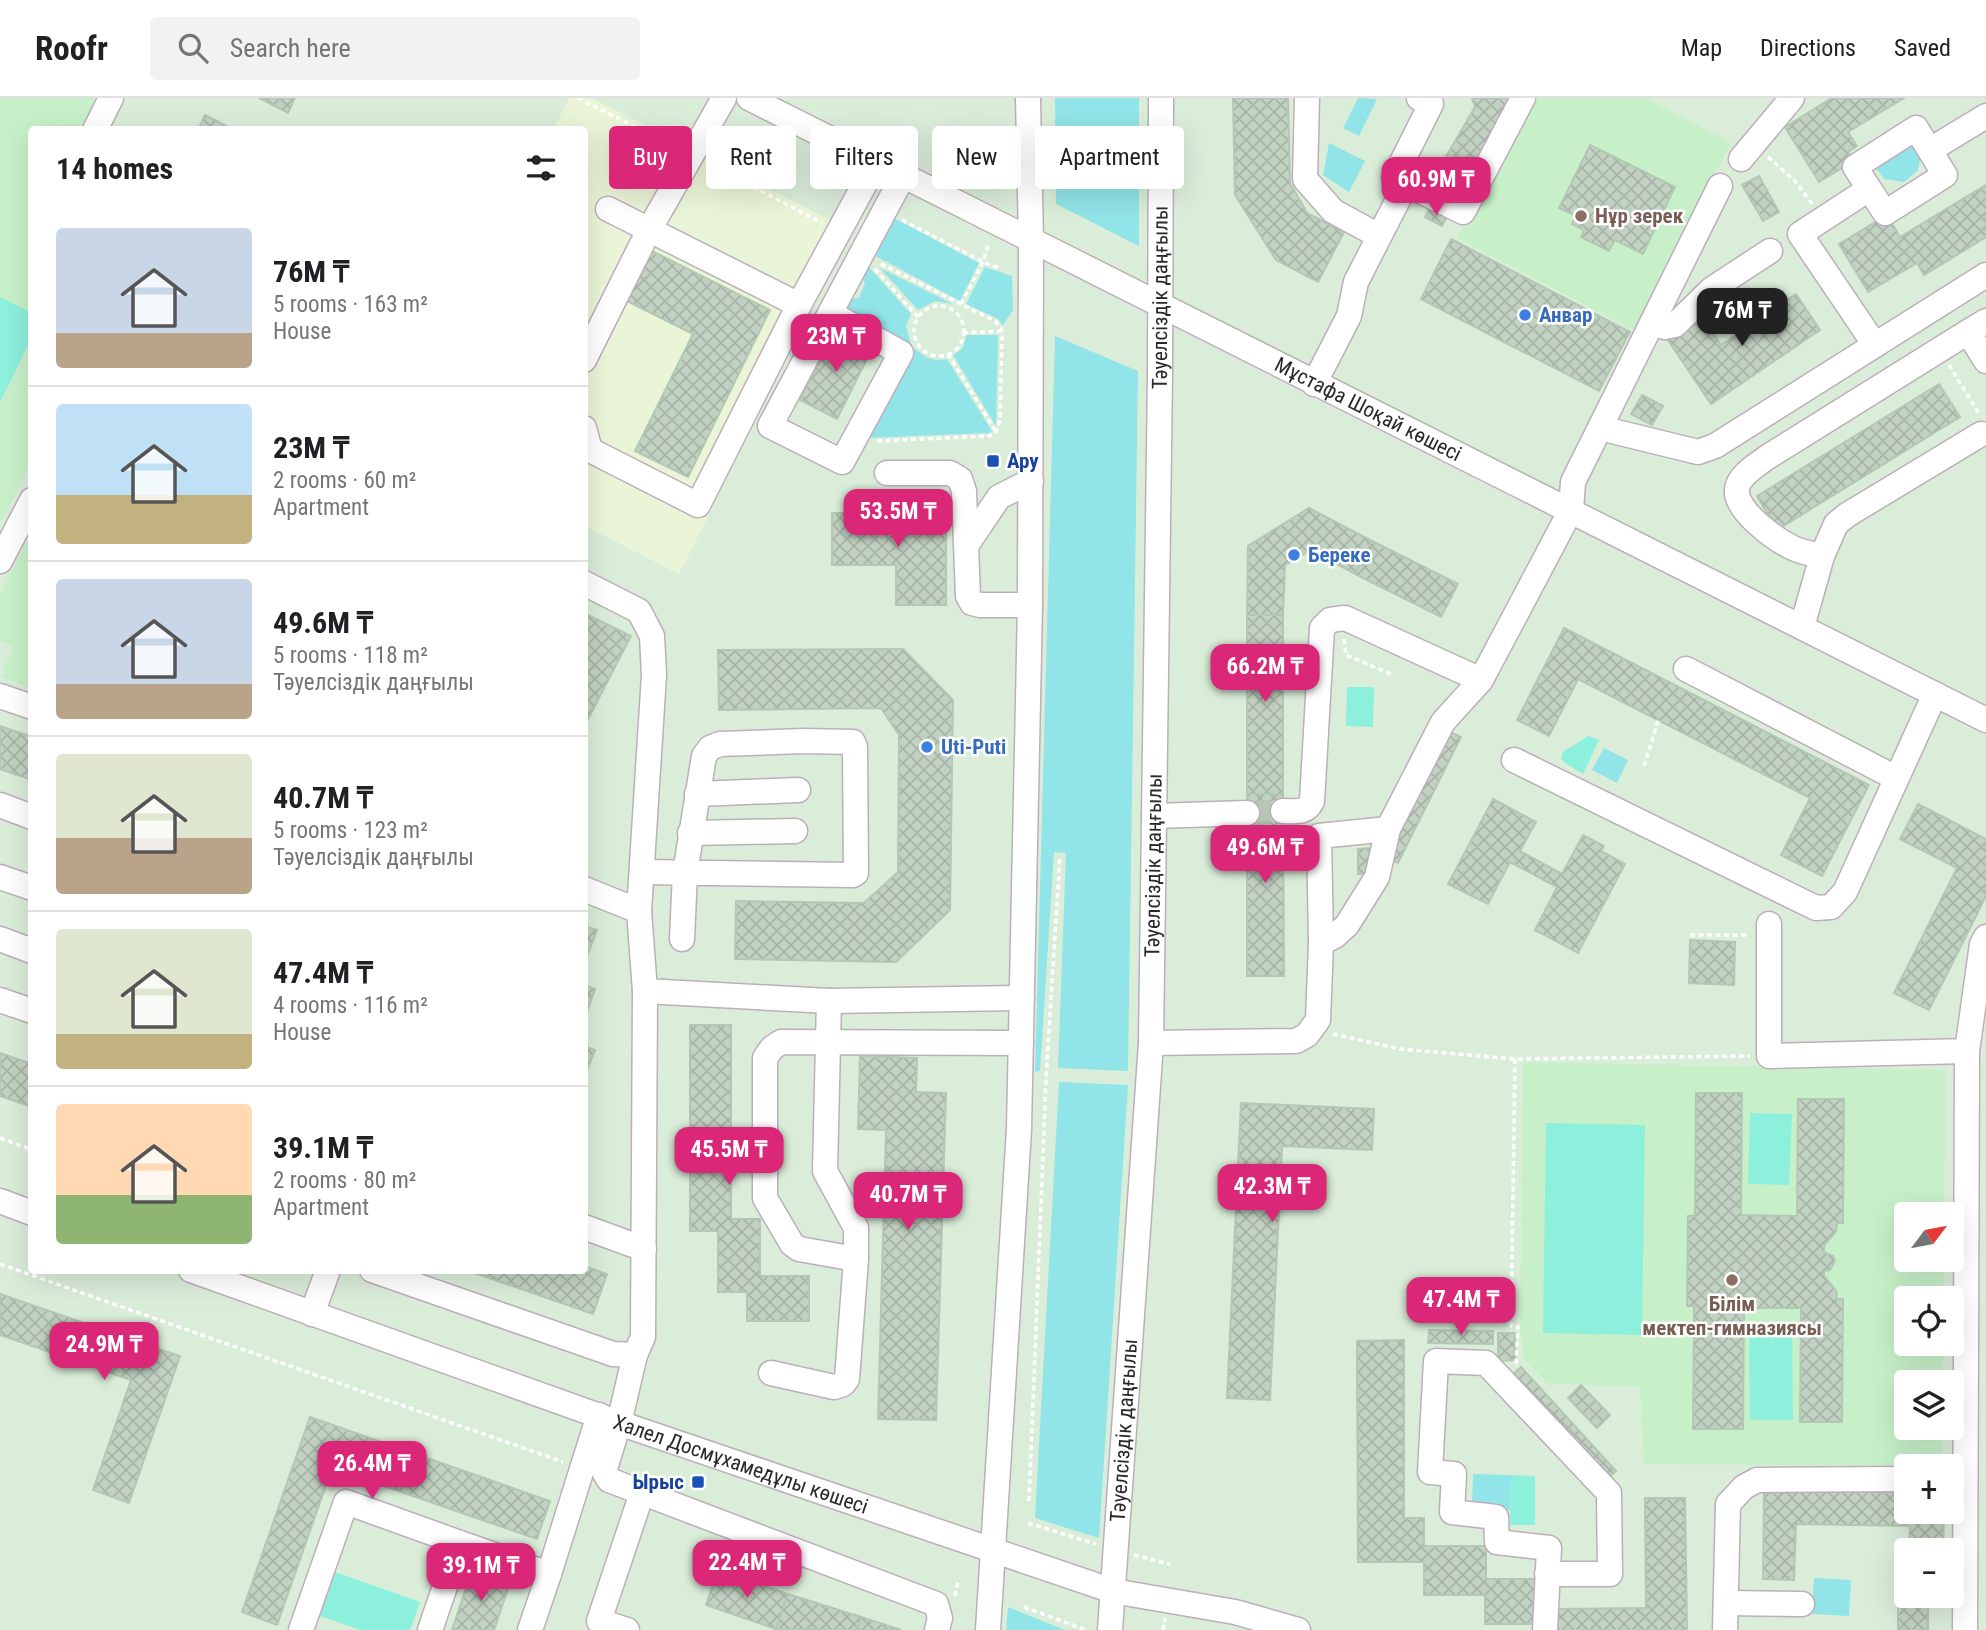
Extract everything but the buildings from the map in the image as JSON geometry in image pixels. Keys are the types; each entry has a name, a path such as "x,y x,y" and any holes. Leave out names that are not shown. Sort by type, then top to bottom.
{"street":[{"path":"97,126 111,98"},
{"path":"692,155 724,98"},
{"name":"Мұстафа Шоқай көшесі","path":"749,98 810,129"},
{"path":"988,1630 1019,1129 1030,605 1031,241 1028,98"},
{"name":"Тәуелсіздік даңғылы","path":"1110,1630 1151,1044 1161,98"},
{"path":"1307,98 1305,179 1332,211 1379,236"},
{"path":"1419,98 1431,104 1394,178 1463,212 1523,98"},
{"path":"1746,153 1792,98"},
{"path":"1930,150 1986,116"},
{"path":"1916,128 1945,175 1885,213 1870,189 1855,167 1916,128"},
{"name":"Мұстафа Шоқай көшесі","path":"918,184 1986,720"},
{"path":"1314,384 1349,316 1356,282 1406,184"},
{"path":"1321,943 1335,936 1347,925 1377,877 1388,829 1443,722 1481,680 1570,510 1573,482 1720,186"},
{"path":"588,352 673,189"},
{"path":"588,443 590,450 698,505 799,305 862,189"},
{"path":"830,313 901,353 842,462 770,426 830,313 862,255 896,189"},
{"path":"1870,189 1800,234 1875,345"},
{"path":"608,209 799,305"},
{"path":"1651,323 1665,327 1675,325 1712,289 1770,251"},
{"path":"1600,428 1698,452 1715,446 1986,275"},
{"path":"1822,556 1793,549 1767,532 1748,513 1738,499 1737,488 1744,476 1766,457 1977,327 1986,361"},
{"path":"1802,627 1822,556 1836,524 1982,427"},
{"path":"887,473 950,473 960,479 964,491 968,543 968,597 972,603 981,605 1030,605"},
{"path":"968,543 999,497 1031,481"},
{"path":"0,561 28,508"},
{"path":"530,1630 582,1469 609,1419 643,1337 645,991 639,911 654,675 652,636 639,611 588,585"},
{"path":"1283,811 1302,811 1310,807 1312,801 1322,628 1330,620 1345,618 1481,680"},
{"path":"1686,669 1896,778"},
{"path":"1514,760 1816,908 1831,906 1845,892 1935,694"},
{"path":"0,696 28,706"},
{"path":"642,872 685,873 853,875 858,870 853,742 720,744 710,748 704,756 690,833 685,873 682,939"},
{"path":"697,794 798,790"},
{"path":"0,805 28,816"},
{"path":"1154,816 1247,813"},
{"path":"1151,1044 1296,1041 1307,1035 1318,1020 1321,943 1320,836 1388,829"},
{"path":"690,833 795,831"},
{"path":"0,877 28,887"},
{"path":"588,891 639,911"},
{"path":"1769,929 1769,1056 1968,1051"},
{"path":"1960,1454 1968,1051 1982,944 1986,937"},
{"path":"0,939 28,950"},
{"path":"645,991 829,1001 1022,998"},
{"path":"0,1000 28,1010"},
{"path":"771,1373 834,1387 843,1384 847,1379 856,1228 825,1171 829,1001"},
{"path":"856,1259 799,1249 792,1244 765,1198 765,1058 772,1048 782,1042 1021,1043"},
{"path":"0,1201 28,1212"},
{"path":"588,1228 644,1249"},
{"name":"Халел Досмұхамедұлы көшесі","path":"202,1274 609,1419 1113,1591 1235,1612 1298,1630"},
{"path":"312,1314 327,1274"},
{"path":"383,1274 613,1354 635,1354"},
{"path":"1545,1630 1547,1574 1549,1548 1497,1542 1496,1517 1452,1512 1454,1475 1430,1472 1436,1361 1486,1363 1609,1493 1610,1574 1547,1574"},
{"path":"609,1419 604,1472 609,1480 936,1604 940,1618 937,1630"},
{"path":"582,1469 606,1476"},
{"path":"1726,1630 1728,1504 1744,1487 1757,1480 1894,1479"},
{"path":"627,1630 599,1621 642,1493"},
{"path":"301,1630 346,1502 549,1574"},
{"path":"1961,1524 1965,1630"},
{"path":"430,1630 460,1543"},
{"path":"1726,1603 1802,1604"}],"path":[{"path":"578,98 634,126"},
{"path":"1746,153 1772,160 1795,181 1823,219"},
{"path":"692,155 839,232"},
{"path":"885,211 999,268"},
{"path":"961,304 983,262 991,233"},
{"path":"852,443 989,436 996,432 1000,421 1002,331 995,321 862,255"},
{"path":"862,255 918,317"},
{"path":"929,307 950,308 961,318 964,333 959,345 948,354 934,355 922,349 915,337 918,317 929,307"},
{"path":"964,333 1002,331"},
{"path":"1939,350 1982,427"},
{"path":"948,354 996,432"},
{"path":"1344,636 1346,655 1393,675"},
{"path":"1644,766 1658,720"},
{"path":"1029,1502 1046,1079 1060,856"},
{"path":"1690,935 1769,929"},
{"path":"1311,1029 1400,1049 1515,1059 1769,1056"},
{"path":"1501,1379 1518,1363 1518,1327 1510,1326 1515,1059"},
{"path":"0,1138 28,1148"},
{"path":"0,1264 28,1274"},
{"path":"28,1274 582,1469"},
{"path":"1024,1607 1086,1630"}],"shaded area":[{"path":"0,98 99,98 85,126 28,126 28,468 0,523"},
{"path":"569,98 591,98 646,126 609,126 609,189 692,189 692,149 706,157 706,189 770,189 852,231 679,574 588,528 588,126 555,126"},
{"path":"1055,98 1139,98 1139,126 1055,126"},
{"path":"1358,98 1377,99 1359,136 1343,128"},
{"name":"Нұр зерек","path":"1531,98 1646,98 1731,143 1633,330 1457,238"},
{"path":"1329,143 1365,161 1349,192 1323,175"},
{"path":"1908,147 1915,147 1921,154 1918,170 1904,182 1884,179 1877,169"},
{"path":"1056,189 1139,189 1139,246 1056,204"},
{"path":"890,216 979,263 960,301 870,253"},
{"path":"866,264 911,314 906,326 911,343 907,346 844,307 847,299 859,298 865,283 860,273"},
{"path":"985,267 1012,276 1013,310 1003,325 998,319 966,304"},
{"path":"880,268 953,304 935,301 918,310"},
{"path":"0,297 28,311 28,345 0,402"},
{"path":"967,335 998,335 996,426 953,355 962,349"},
{"path":"1055,336 1138,371 1128,1071 1058,1068 1066,853 1054,852 1040,1071 1035,1072"},
{"path":"916,349 930,358 947,359 992,431 865,438 911,352"},
{"path":"28,540 28,687 1,677 14,646 0,641 0,594"},
{"path":"1347,687 1374,687 1373,727 1346,726"},
{"path":"1588,736 1599,740 1583,774 1561,758 1563,752"},
{"path":"1604,748 1628,760 1617,783 1592,770"},
{"name":"Білім мектеп-гимназиясы","path":"1523,1062 1946,1070 1944,1202 1894,1202 1894,1272 1944,1272 1943,1286 1894,1286 1894,1356 1943,1356 1942,1370 1894,1370 1894,1440 1942,1440 1941,1454 1894,1454 1894,1466 1644,1464 1640,1387 1547,1383 1525,1361 1520,1331"},
{"path":"1059,1082 1128,1085 1099,1538 1035,1518"},
{"path":"1750,1113 1792,1114 1789,1185 1748,1184"},
{"path":"1546,1123 1645,1125 1642,1335 1543,1333"},
{"path":"1749,1324 1792,1324 1793,1420 1750,1420"},
{"path":"1473,1474 1511,1475 1510,1510 1472,1509"},
{"path":"1511,1475 1535,1476 1535,1525 1510,1525"},
{"path":"335,1572 420,1602 410,1630 360,1630 320,1616"},
{"path":"1814,1578 1851,1580 1849,1616 1812,1614"},
{"path":"1008,1607 1065,1630 1006,1630"}],"tunnel":[{"path":"1247,813 1283,811"}],"place":[{"name":"Нұр зерек","path":"1581,216"},
{"name":"Анвар","path":"1525,315"},
{"name":"Ару","path":"993,461"},
{"name":"Береке","path":"1294,555"},
{"name":"Uti-Puti","path":"927,747"},
{"name":"Білім мектеп-гимназиясы","path":"1732,1280"},
{"name":"Ырыс","path":"698,1482"}]}
